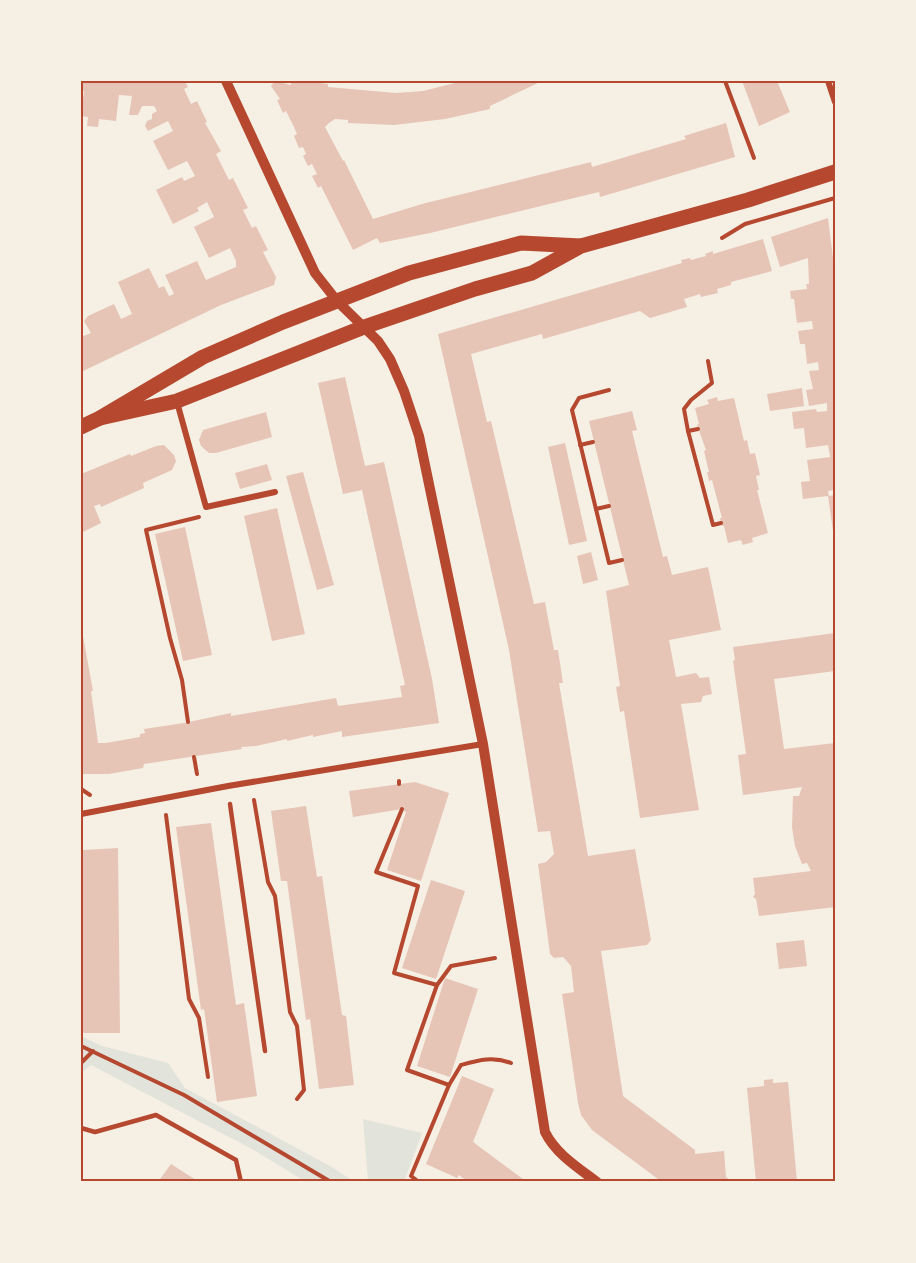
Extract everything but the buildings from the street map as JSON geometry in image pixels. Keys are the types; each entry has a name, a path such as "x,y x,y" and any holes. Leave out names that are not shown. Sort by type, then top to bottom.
{"main road":[{"path":"100,418 177,401 364,327 532,273 581,246 727,207 835,172"},
{"path":"81,427 203,357 337,301 430,266 521,243 581,246"}],"street":[{"path":"225,81 315,273 337,301 378,341 390,359 404,391 419,436 483,744 544,1132 551,1144 564,1157 597,1182"},
{"path":"828,81 835,102"},
{"path":"177,401 206,507 275,492"},
{"path":"81,814 228,786 483,744"}],"lane":[{"path":"230,804 265,1051"},
{"path":"81,1128 95,1132 156,1116 236,1160 241,1182"}],"path":[{"path":"725,81 754,158"},
{"path":"722,238 745,224 835,198"},
{"path":"708,361 712,383 691,400 684,409 713,525 721,522"},
{"path":"609,390 579,398 572,410 609,563 622,560"},
{"path":"688,431 698,429"},
{"path":"580,445 593,442"},
{"path":"700,478 708,477"},
{"path":"596,509 609,506"},
{"path":"188,722 182,680 170,638 146,530 199,517 197,510 206,507"},
{"path":"194,757 197,774"},
{"path":"81,789 90,795"},
{"path":"254,800 268,882 275,896 290,1012 297,1026 304,1090 297,1099"},
{"path":"402,809 376,872 418,886 394,973 437,985"},
{"path":"166,815 189,999 199,1018 208,1077"},
{"path":"449,1085 407,1070 437,985 451,966 495,958"},
{"path":"81,1046 184,1095 330,1182"},
{"path":"81,1063 93,1050"},
{"path":"419,1182 411,1176 449,1085 461,1065 486,1059 500,1059 511,1063"}],"shaded area":[{"path":"81,1036 102,1046 168,1063 185,1088 330,1166 355,1182 306,1182 252,1149 91,1065 81,1073"},
{"path":"363,1119 422,1133 404,1182 368,1182"}]}
